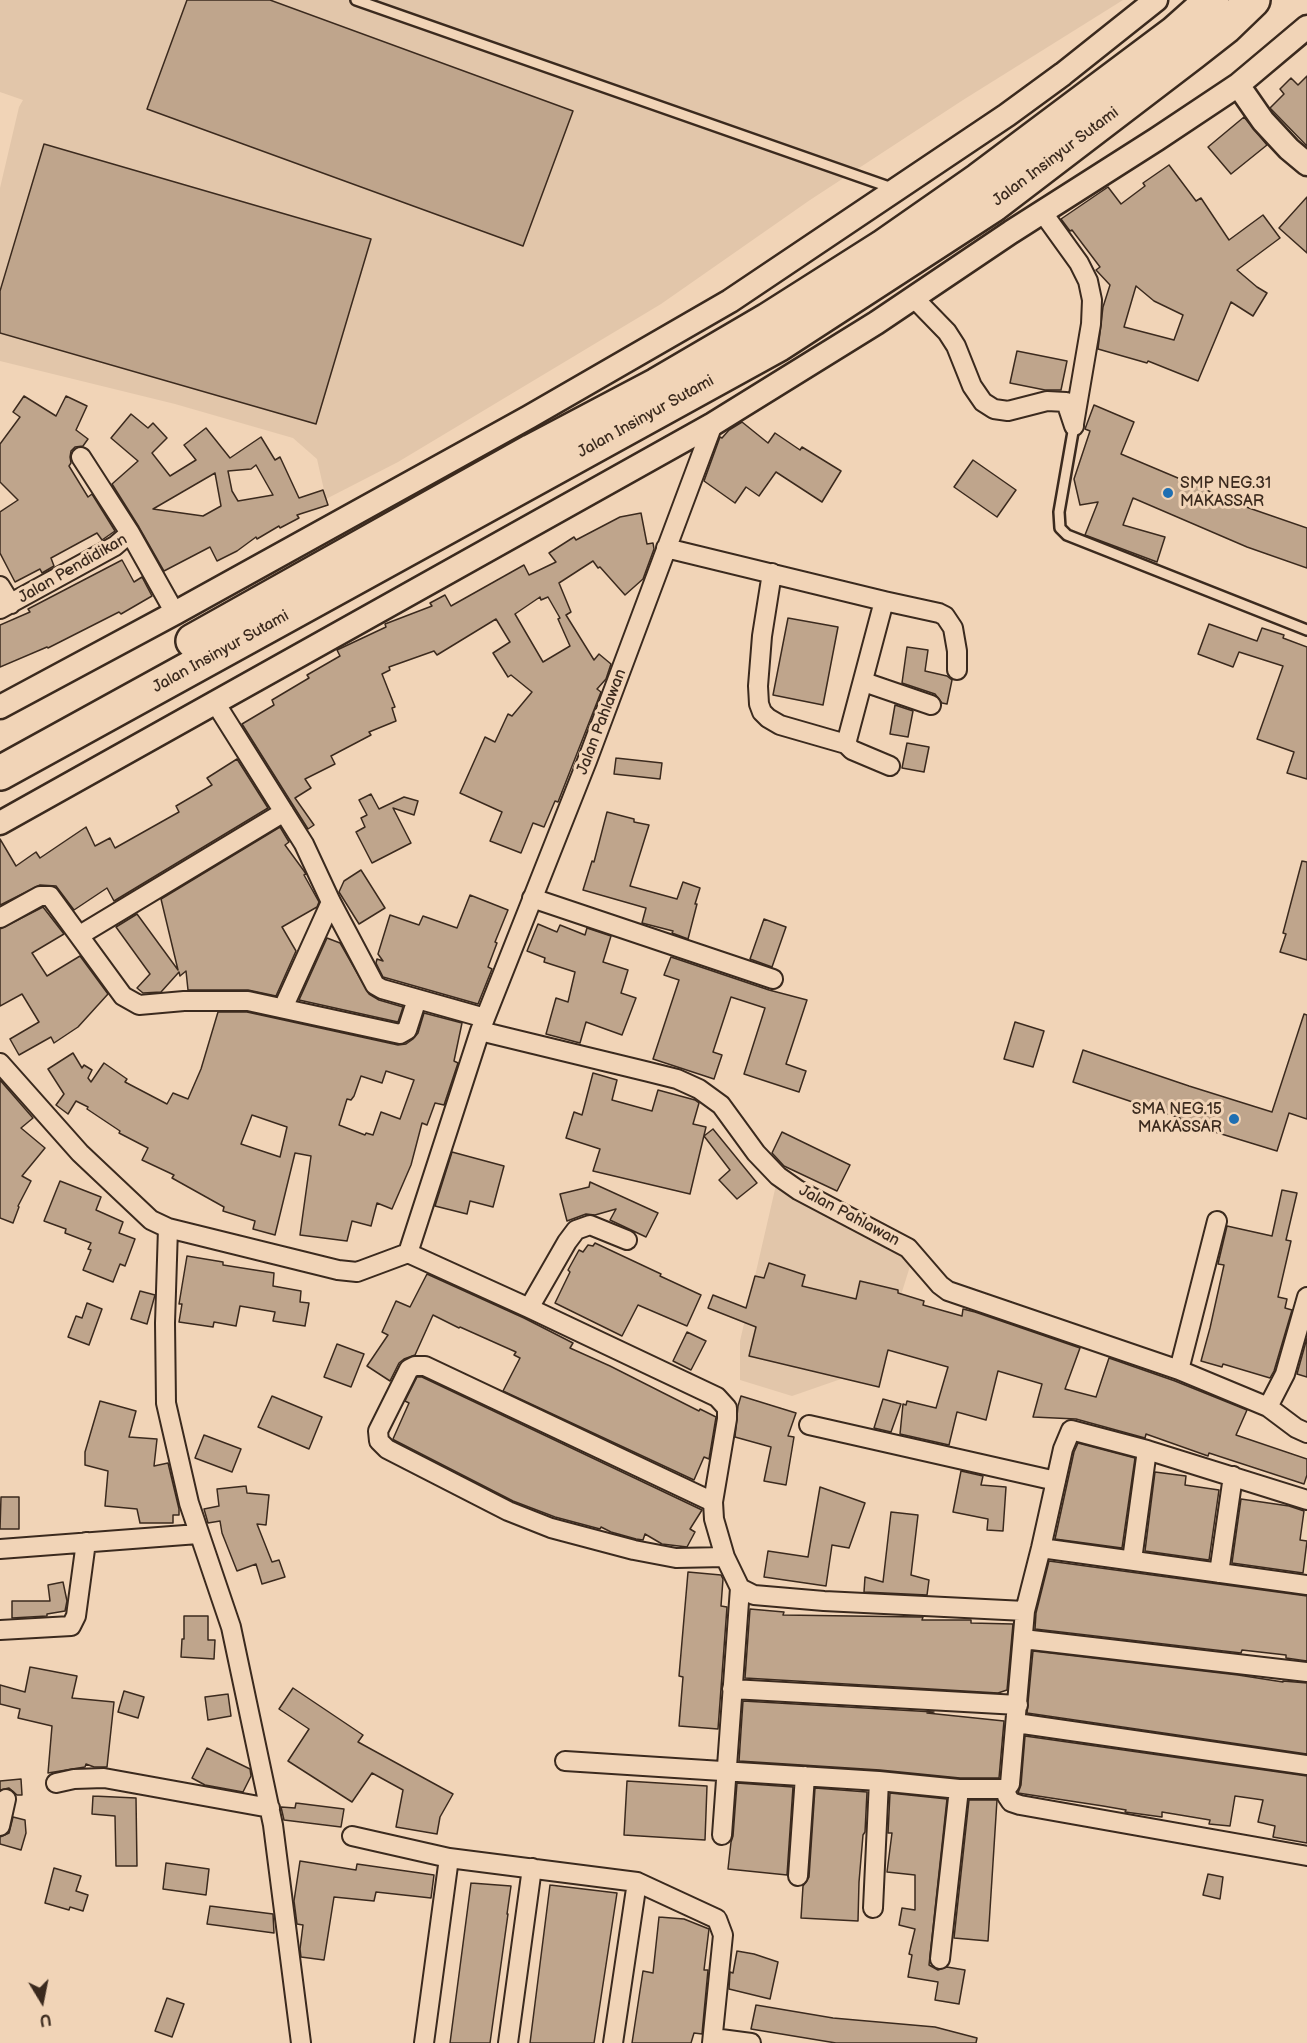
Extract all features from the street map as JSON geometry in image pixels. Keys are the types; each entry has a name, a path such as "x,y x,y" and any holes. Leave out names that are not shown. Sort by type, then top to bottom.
{"highway":[{"name":"Jalan Insinyur Sutami","path":"0,749 532,451 657,385 768,320 883,247 979,180 1175,33 1253,0"},
{"path":"1218,14 1263,0"},
{"name":"Jalan Insinyur Sutami","path":"0,773 779,344 993,205 1218,14"}],"street":[{"path":"0,706 175,613 529,417 730,301 1007,115 1156,0"},
{"path":"0,823 713,424 876,323 1011,231 1043,213 1238,84 1307,27"},
{"path":"1238,84 1263,121 1289,149 1307,164"},
{"path":"1043,213 1079,263 1088,282 1092,300 1091,324 1074,426"},
{"path":"912,297 947,332 956,346 972,386 983,402 994,409 1008,411 1047,401 1066,402 1074,426"},
{"name":"Jalan Pahlawan","path":"483,1025 587,761 713,424"},
{"path":"81,457 130,533"},
{"name":"Jalan Pendidikan","path":"6,607 115,546 130,533 175,613"},
{"path":"666,548 939,613 945,616 953,628 957,670"},
{"path":"772,573 762,636 758,686 762,712 780,725 846,744 852,750 890,766"},
{"path":"0,586 6,607"},
{"path":"846,744 884,601"},
{"path":"864,682 931,705"},
{"name":"Jalan Pahlawan","path":"216,704 304,844 331,902 375,985 483,1025 650,1071 677,1079 699,1089 721,1105 756,1153 778,1176 798,1190 908,1248 948,1291 1179,1370 1268,1407 1296,1428 1307,1433"},
{"path":"80,935 285,812"},
{"path":"0,918 40,896 47,895 54,899 123,996 139,1005 184,1001 248,1001 400,1034 407,1030 417,999"},
{"path":"532,898 773,979"},
{"path":"284,1008 331,902"},
{"path":"408,1253 483,1025"},
{"path":"0,1063 7,1083 151,1220 168,1228 338,1270 357,1272 408,1253 717,1397 724,1404 727,1408 727,1419 713,1503 714,1519 725,1557 740,1588 722,1834"},
{"path":"1179,1370 1217,1221"},
{"path":"529,1308 576,1230 590,1225 627,1240"},
{"path":"168,1228 165,1323 166,1403 183,1481 198,1534 231,1627 270,1808 301,2043"},
{"path":"1268,1407 1285,1374 1304,1316 1307,1297"},
{"path":"713,1503 425,1366 408,1369 378,1431 379,1441 387,1449 508,1511 552,1528 634,1550 676,1558 725,1557"},
{"path":"809,1425 1056,1481"},
{"path":"1307,1500 1147,1450 1072,1430 1063,1449 1025,1611 1010,1784 1006,1789 1011,1802 1020,1805 1307,1856"},
{"path":"1132,1560 1147,1450"},
{"path":"1219,1573 1233,1476"},
{"path":"0,1549 198,1534"},
{"path":"0,1630 71,1626 76,1616 86,1542"},
{"path":"1041,1548 1307,1585"},
{"path":"740,1588 754,1595 824,1601 1025,1611"},
{"path":"1023,1639 1307,1672"},
{"path":"732,1689 1017,1714 1307,1766"},
{"path":"565,1761 725,1773 879,1781 959,1789 1006,1789"},
{"path":"798,1876 805,1776"},
{"path":"56,1783 74,1779 104,1778 270,1808"},
{"path":"873,1908 879,1781"},
{"path":"940,1959 959,1789"},
{"path":"0,1826 6,1800"},
{"path":"352,1836 449,1858 637,1882 717,1919 723,1935 712,2041 751,2043"},
{"path":"424,2043 449,1858"},
{"path":"508,2043 532,1868"},
{"path":"613,2043 637,1882"}],"lane":[{"path":"356,0 894,189"},
{"path":"1074,426 1059,512 1060,528 1067,535 1307,630"}],"shaded area":[{"path":"0,0 1123,0 963,100 810,200 661,304 398,462 326,499 317,459 293,438 175,404 0,361 0,188 19,107 23,100 0,92"},
{"path":"776,1185 869,1234 911,1263 880,1362 864,1371 792,1396 740,1380 740,1341"}],"building":[{"path":"187,0 270,0 573,111 523,246 147,109"},
{"path":"1307,76 1307,146 1270,108 1284,94 1280,89 1291,78 1298,85"},
{"path":"1244,117 1267,145 1231,174 1208,147"},
{"path":"44,144 371,239 316,424 0,333 0,291"},
{"path":"1169,165 1196,201 1201,198 1229,240 1263,215 1280,238 1237,270 1267,293 1253,316 1231,302 1198,381 1148,361 1147,363 1098,349 1103,307 1110,285 1096,270 1100,267 1061,219 1108,187 1121,204 1145,186 1143,183","holes":["1136,286 1154,301 1183,315 1174,340 1124,327"]},
{"path":"1307,197 1307,253 1279,228"},
{"path":"1017,351 1067,361 1061,390 1045,390 1010,383"},
{"path":"24,396 56,416 66,396 87,406 76,430 88,439 83,446 75,447 71,451 69,466 88,497 92,494 115,531 102,540 97,533 51,558 54,566 42,573 40,569 15,582 0,553 0,512 18,500 0,482 0,444 20,417 13,412"},
{"path":"1094,405 1134,422 1121,454 1249,508 1307,528 1307,568 1247,547 1133,498 1123,525 1165,537 1157,562 1085,535 1098,502 1080,505 1074,479 1090,431 1085,429"},
{"path":"131,414 148,428 153,423 167,438 152,453 170,476 196,460 184,445 206,428 230,458 261,437 275,460 280,457 299,498 323,490 328,505 297,515 299,518 257,539 256,537 237,551 217,561 210,547 164,571 112,484 138,461 111,438","holes":["256,465 273,495 238,501 232,491 228,471 251,469","215,473 221,506 203,516 153,509"]},
{"path":"742,422 768,443 775,433 800,450 802,447 841,471 822,502 776,472 759,496 746,487 735,503 704,481 720,437 722,438 729,430"},
{"path":"973,460 1016,490 997,517 954,487"},
{"path":"641,513 647,544 653,543 654,549 643,579 625,595 593,561 559,583 571,612 566,615 594,660 599,654 611,664 606,679 597,689 601,692 558,802 555,801 544,827 533,823 521,853 490,841 502,812 460,793 485,737 495,742 508,714 512,716 532,692 511,675 508,677 493,653 510,642 496,619 437,655 434,651 389,667 390,670 382,674 395,707 392,708 396,721 369,732 371,735 331,756 335,764 305,779 311,788 295,798 314,825 308,829 242,724 274,705 272,700 309,678 307,675 340,656 337,650 386,627 385,624 432,606 430,603 445,595 451,606 524,565 529,575 556,562 549,553 574,537 576,540 620,517","holes":["540,597 541,600 548,597 560,618 558,619 570,646 543,662 515,614"]},
{"path":"122,560 134,582 142,577 152,596 121,614 119,612 48,648 0,667 0,625 30,612 28,609"},
{"path":"788,618 838,627 823,705 773,695"},
{"path":"1209,624 1257,641 1262,628 1284,635 1283,638 1307,647 1307,779 1287,773 1294,752 1257,739 1283,666 1239,652 1233,667 1198,654"},
{"path":"907,647 928,650 925,671 947,676 952,680 947,704 942,703 935,694 902,683"},
{"path":"895,705 913,711 908,737 890,734"},
{"path":"907,743 929,747 924,772 902,768"},
{"path":"616,758 662,763 660,779 614,774"},
{"path":"237,759 268,808 114,901 107,888 74,910 56,886 40,885 0,905 0,839 16,866 36,852 40,858 86,827 95,846 110,838 115,848 179,812 176,806 212,785 207,778"},
{"path":"371,794 379,809 404,797 418,801 414,815 393,808 411,843 372,863 356,832 365,827 361,818 367,815 359,800"},
{"path":"607,812 649,825 630,886 677,899 683,882 700,888 688,939 672,933 673,931 642,923 646,908 583,890 592,861 594,862"},
{"path":"280,827 289,842 285,845 306,874 304,875 319,902 317,907 282,927 296,951 276,996 248,990 188,990 186,971 180,976 179,972 161,992 143,993 137,988 150,974 116,927 137,914 178,970 161,899"},
{"path":"1302,861 1307,862 1307,960 1280,952"},
{"path":"361,870 385,908 359,924 339,892 344,881"},
{"path":"470,895 508,910 488,967 492,969 478,1004 383,977 376,963 377,959 383,961 378,954 390,915 419,925 423,916 457,928"},
{"path":"43,907 64,934 32,953 47,976 80,956 108,994 78,1027 54,1043 51,1037 19,1055 10,1039 39,1022 22,994 0,1006 0,929"},
{"path":"764,919 786,927 772,967 750,959"},
{"path":"538,924 557,932 560,925 585,935 587,928 611,936 603,962 628,970 621,993 636,998 622,1035 586,1022 580,1043 546,1034 556,998 568,1002 575,972 544,962 545,958 527,951"},
{"path":"327,938 340,943 369,994 379,1000 403,1007 398,1022 299,1000"},
{"path":"671,957 769,990 807,1000 786,1064 806,1071 799,1092 744,1074 765,1008 731,997 713,1052 722,1055 714,1079 653,1059 679,980 664,975"},
{"path":"218,1012 247,1012 398,1045 406,1044 418,1033 424,1013 462,1023 454,1061 458,1063 444,1105 435,1103 427,1125 422,1123 411,1165 392,1209 377,1203 371,1226 352,1221 347,1241 300,1235 311,1156 295,1153 275,1235 253,1229 255,1221 223,1211 224,1207 172,1178 174,1175 142,1160 148,1148 119,1133 120,1131 87,1109 88,1107 76,1101 68,1114 56,1105 64,1094 48,1069 73,1053 82,1068 84,1065 92,1070 88,1078 91,1082 104,1063 127,1079 125,1082 167,1104 173,1093 188,1099 201,1069","holes":["386,1071 414,1080 400,1119 381,1112 373,1135 366,1133 365,1135 339,1125 347,1099 351,1100 354,1096 361,1076 382,1083","252,1115 287,1127 280,1157 241,1144"]},
{"path":"1304,1014 1307,1015 1307,1119 1289,1113 1277,1151 1179,1121 1180,1118 1073,1082 1083,1050 1272,1112"},
{"path":"1015,1022 1044,1031 1033,1067 1004,1059"},
{"path":"593,1073 617,1080 612,1100 652,1111 658,1090 699,1103 693,1124 706,1127 690,1194 593,1171 600,1149 566,1138 574,1112 582,1115"},
{"path":"0,1080 33,1118 21,1128 45,1148 22,1176 31,1181 18,1206 13,1223 0,1218"},
{"path":"713,1129 757,1183 737,1199 719,1180 730,1170 704,1136"},
{"path":"782,1132 850,1165 837,1191 784,1166 772,1153"},
{"path":"452,1152 504,1166 493,1207 470,1201 467,1214 435,1206"},
{"path":"60,1181 101,1197 96,1210 123,1222 119,1233 135,1239 125,1266 120,1264 113,1282 83,1270 91,1250 88,1249 91,1243 65,1233 66,1229 44,1221"},
{"path":"590,1182 658,1213 646,1237 610,1220 616,1209 595,1215 586,1214 567,1221 560,1194 589,1187"},
{"path":"1282,1190 1297,1193 1286,1240 1291,1241 1278,1297 1287,1299 1285,1308 1292,1310 1274,1371 1270,1378 1223,1364 1222,1367 1201,1361 1224,1265 1218,1264 1227,1226 1272,1236"},
{"path":"595,1243 701,1295 687,1326 638,1305 622,1336 555,1303 579,1250 583,1252 588,1245 593,1246"},
{"path":"187,1256 223,1262 223,1265 274,1273 273,1286 301,1291 300,1302 309,1303 305,1326 273,1321 275,1312 240,1306 236,1326 214,1322 213,1327 179,1322 182,1304 179,1304"},
{"path":"769,1263 805,1275 802,1286 856,1299 860,1281 898,1290 898,1293 924,1301 923,1305 962,1316 963,1309 975,1312 1080,1348 1065,1389 1096,1397 1109,1358 1247,1410 1236,1435 1307,1459 1307,1475 1304,1484 1209,1453 1208,1456 1146,1434 1145,1438 1076,1419 1033,1417 1042,1384 998,1371 986,1420 957,1412 949,1445 900,1434 903,1404 906,1405 907,1401 936,1408 948,1367 888,1350 879,1387 749,1356 756,1327 708,1308 713,1295 746,1308 755,1276 764,1278"},
{"path":"427,1274 524,1318 573,1343 570,1348 699,1411 700,1409 716,1417 709,1459 704,1457 694,1480 503,1391 520,1358 514,1355 516,1352 433,1315 415,1355 399,1363 390,1381 367,1366 388,1335 382,1332 396,1301 410,1307"},
{"path":"140,1291 155,1295 147,1324 131,1319"},
{"path":"87,1303 102,1309 89,1345 68,1337 76,1316 82,1318"},
{"path":"687,1332 706,1341 691,1370 673,1361"},
{"path":"1307,1338 1307,1377 1297,1374"},
{"path":"337,1344 364,1354 351,1387 324,1377"},
{"path":"417,1377 422,1377 702,1510 690,1529 695,1532 687,1547 662,1544 645,1534 643,1540 636,1539 601,1527 600,1529 555,1517 513,1501 394,1440 409,1403 405,1401"},
{"path":"272,1396 322,1417 309,1449 258,1427"},
{"path":"741,1396 796,1413 788,1436 794,1437 786,1485 764,1481 771,1447 735,1437"},
{"path":"883,1399 901,1404 891,1432 874,1428"},
{"path":"100,1401 136,1411 129,1437 157,1439 154,1466 168,1463 179,1509 179,1515 173,1515 173,1523 140,1523 137,1509 105,1506 108,1471 85,1465 85,1452"},
{"path":"204,1435 241,1449 232,1472 195,1458"},
{"path":"1078,1443 1135,1458 1122,1548 1055,1539"},
{"path":"961,1471 983,1476 981,1485 1006,1487 1003,1531 987,1530 988,1519 953,1512"},
{"path":"1155,1472 1186,1476 1185,1485 1219,1490 1209,1560 1145,1551"},
{"path":"246,1486 247,1493 269,1495 266,1525 257,1524 272,1562 279,1560 285,1577 262,1584 256,1564 237,1571 222,1533 220,1521 208,1523 204,1509 219,1506 217,1489"},
{"path":"820,1487 865,1503 849,1548 832,1545 826,1586 764,1577 768,1551 808,1557"},
{"path":"1,1497 19,1497 19,1529 0,1529"},
{"path":"1241,1499 1289,1506 1304,1511 1300,1540 1307,1541 1303,1573 1232,1563"},
{"path":"891,1512 918,1515 911,1575 929,1580 927,1595 864,1592 865,1577 883,1582"},
{"path":"1049,1561 1307,1596 1307,1661 1286,1658 1286,1655 1242,1650 1241,1653 1035,1629 1036,1613"},
{"path":"688,1572 721,1575 723,1579 721,1606 727,1607 718,1729 679,1726 683,1677 679,1676"},
{"path":"63,1582 67,1601 65,1611 47,1614 47,1616 12,1618 12,1601 50,1601 48,1585"},
{"path":"750,1609 784,1612 783,1615 923,1617 922,1620 971,1620 971,1623 1013,1624 1007,1690 998,1693 745,1678"},
{"path":"184,1616 208,1616 208,1640 215,1640 214,1659 181,1657"},
{"path":"1033,1651 1307,1683 1307,1754 1027,1713"},
{"path":"30,1667 77,1676 72,1698 114,1702 107,1767 94,1767 86,1764 85,1767 48,1773 52,1726 18,1718 20,1709 0,1704 0,1685 25,1692"},
{"path":"293,1688 363,1735 358,1742 453,1794 440,1817 437,1834 396,1827 403,1790 372,1773 352,1802 288,1761 309,1729 279,1709"},
{"path":"124,1691 144,1697 138,1718 118,1712"},
{"path":"228,1694 231,1716 208,1720 205,1697"},
{"path":"743,1701 934,1712 927,1713 1004,1721 999,1778 960,1778 880,1770 739,1761"},
{"path":"1025,1736 1307,1776 1307,1843 1273,1837 1275,1826 1258,1822 1263,1800 1235,1796 1230,1826 1209,1824 1210,1820 1162,1812 1162,1817 1018,1793 1021,1785"},
{"path":"207,1748 250,1769 251,1776 243,1792 205,1785 192,1778"},
{"path":"21,1779 22,1795 17,1795 9,1788 0,1790 0,1781"},
{"path":"627,1781 707,1786 705,1840 624,1835"},
{"path":"737,1783 793,1787 787,1875 728,1869"},
{"path":"815,1788 867,1792 858,1921 801,1918 803,1886 809,1877"},
{"path":"890,1793 947,1799 929,1965 938,1970 947,1967 965,1970 959,2004 935,2000 938,1982 908,1977 912,1955 909,1954 915,1929 899,1925 902,1908 915,1910 915,1875 887,1872 892,1833 888,1833"},
{"path":"93,1796 136,1798 137,1866 116,1866 115,1816 92,1814"},
{"path":"969,1800 997,1800 988,1941 954,1938"},
{"path":"296,1803 344,1809 341,1827 284,1820 281,1807 295,1808"},
{"path":"13,1817 25,1820 26,1833 21,1850 0,1844 0,1837 9,1833"},
{"path":"300,1861 356,1870 357,1864 434,1875 431,1898 376,1892 374,1901 334,1897 324,1960 301,1957 303,1925 297,1924 294,1901"},
{"path":"166,1863 209,1869 206,1895 163,1889"},
{"path":"54,1868 81,1876 76,1891 88,1895 83,1911 70,1907 69,1910 45,1903"},
{"path":"1208,1874 1223,1877 1220,1899 1203,1895"},
{"path":"471,1883 511,1886 508,1914 490,2043 450,2043"},
{"path":"550,1885 617,1893 594,2043 530,2043"},
{"path":"210,1906 273,1914 274,1933 207,1924"},
{"path":"659,1917 684,1919 709,1929 704,1970 708,1970 702,2034 694,2033 691,2043 632,2043 643,1971 653,1973"},
{"path":"737,1951 778,1962 770,1999 729,1989 730,1972 733,1973"},
{"path":"167,1998 184,2004 172,2037 155,2031"},
{"path":"756,2005 833,2018 935,2027 977,2038 976,2043 836,2043 751,2029"}],"place":[{"name":"SMP NEG.31 MAKASSAR","path":"1168,493"},
{"name":"SMA NEG.15 MAKASSAR","path":"1234,1119"}]}
